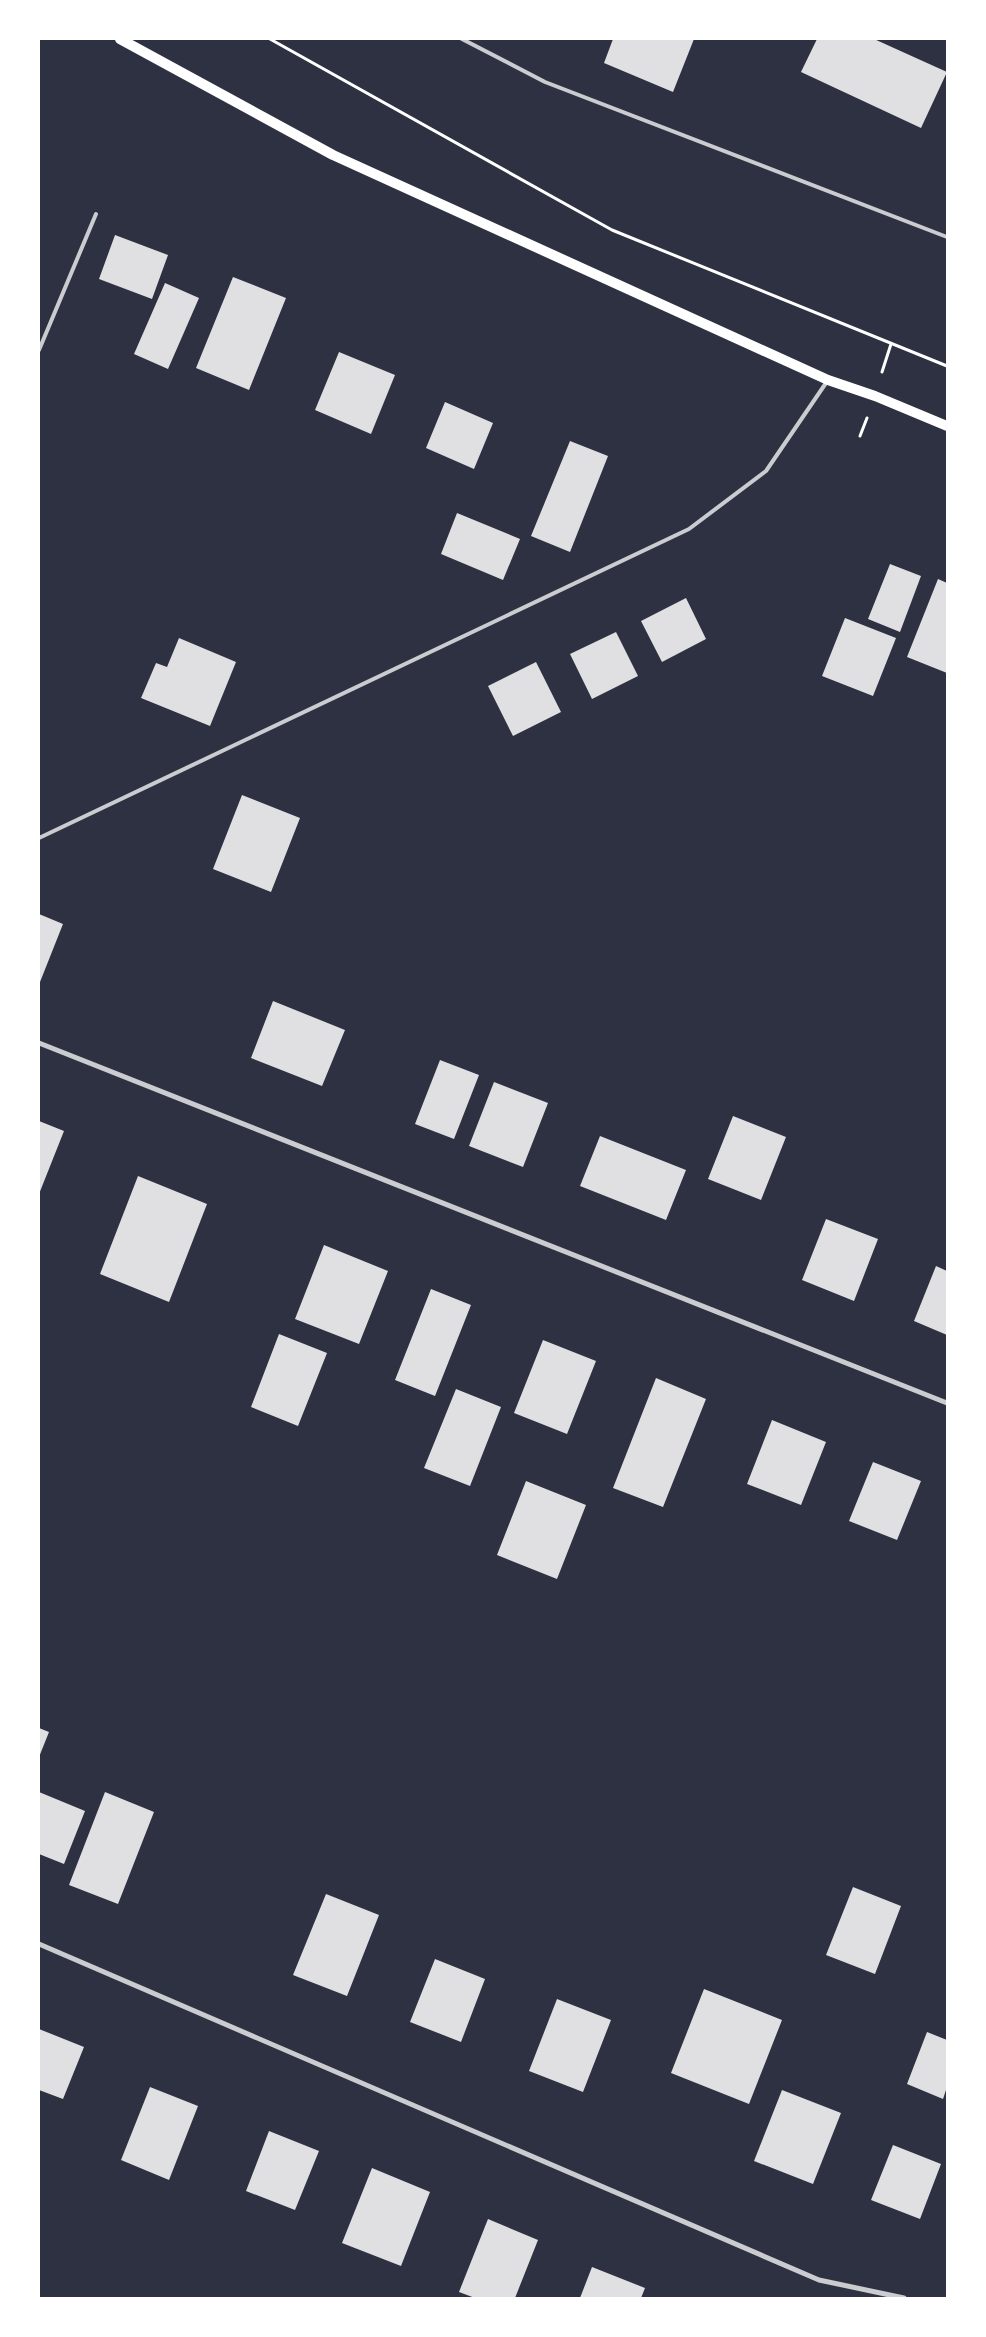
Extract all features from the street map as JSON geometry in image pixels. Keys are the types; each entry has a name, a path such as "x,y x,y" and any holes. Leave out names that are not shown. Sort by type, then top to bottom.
{"main road":[{"path":"120,39 333,155 828,380 875,396 947,426"}],"street":[{"path":"39,1043 947,1403"},
{"path":"39,1944 819,2280 904,2298"}],"lane":[{"path":"462,39 545,82 947,237"},
{"path":"39,350 96,214"},
{"path":"39,838 689,529 766,471 828,380"}],"path":[{"path":"270,39 612,230 947,366"}],"building":[{"path":"613,39 694,39 673,92 604,63"},
{"path":"817,39 874,39 947,72 921,128 801,72"},
{"path":"115,235 168,255 152,299 99,279"},
{"path":"233,277 286,298 249,390 196,368"},
{"path":"165,283 199,298 168,369 134,354"},
{"path":"339,352 395,375 371,434 315,410"},
{"path":"445,402 493,423 474,469 426,448"},
{"path":"570,441 608,456 570,552 531,536"},
{"path":"457,513 520,539 503,580 441,554"},
{"path":"890,564 921,576 900,632 868,619"},
{"path":"938,579 947,583 947,673 907,657"},
{"path":"686,598 706,639 662,662 641,621"},
{"path":"845,618 896,638 873,696 822,676"},
{"path":"616,632 638,676 592,699 570,654"},
{"path":"179,638 236,662 210,726 141,698 156,663 167,667"},
{"path":"536,662 561,712 513,736 488,686"},
{"path":"242,795 300,818 271,892 213,869"},
{"path":"39,914 63,924 40,982 39,982"},
{"path":"273,1001 345,1030 322,1086 251,1058"},
{"path":"440,1060 479,1075 454,1139 415,1124"},
{"path":"494,1082 548,1103 523,1167 469,1146"},
{"path":"733,1116 786,1137 761,1200 708,1179"},
{"path":"39,1121 64,1131 39,1194"},
{"path":"600,1136 686,1170 666,1220 580,1186"},
{"path":"138,1176 207,1204 169,1302 100,1274"},
{"path":"826,1219 878,1239 854,1301 802,1280"},
{"path":"324,1245 388,1271 359,1344 295,1319"},
{"path":"936,1266 947,1271 947,1335 914,1321"},
{"path":"431,1289 471,1305 435,1396 395,1380"},
{"path":"279,1334 327,1353 298,1426 251,1407"},
{"path":"543,1340 596,1361 567,1434 514,1413"},
{"path":"656,1378 706,1399 663,1507 613,1488"},
{"path":"456,1389 501,1407 470,1486 424,1468"},
{"path":"772,1420 826,1442 801,1505 747,1484"},
{"path":"873,1462 921,1481 897,1540 849,1521"},
{"path":"526,1481 586,1505 557,1579 497,1555"},
{"path":"39,1728 49,1732 39,1757"},
{"path":"39,1792 85,1811 64,1864 39,1854"},
{"path":"105,1792 154,1812 118,1904 69,1885"},
{"path":"853,1887 901,1906 875,1974 826,1955"},
{"path":"326,1894 379,1915 347,1996 293,1975"},
{"path":"435,1959 485,1979 461,2042 410,2022"},
{"path":"704,1989 782,2020 749,2104 671,2073"},
{"path":"557,1999 611,2020 583,2092 529,2071"},
{"path":"39,2029 84,2047 63,2099 39,2090"},
{"path":"927,2032 947,2040 947,2087 943,2099 907,2084"},
{"path":"150,2087 198,2106 169,2180 121,2160"},
{"path":"782,2090 841,2113 813,2184 754,2161"},
{"path":"269,2131 319,2151 295,2210 246,2191"},
{"path":"893,2145 941,2164 920,2219 871,2200"},
{"path":"372,2168 430,2192 401,2266 342,2243"},
{"path":"488,2219 538,2240 515,2298 475,2298 459,2292"},
{"path":"592,2267 645,2288 641,2298 580,2298"}]}
